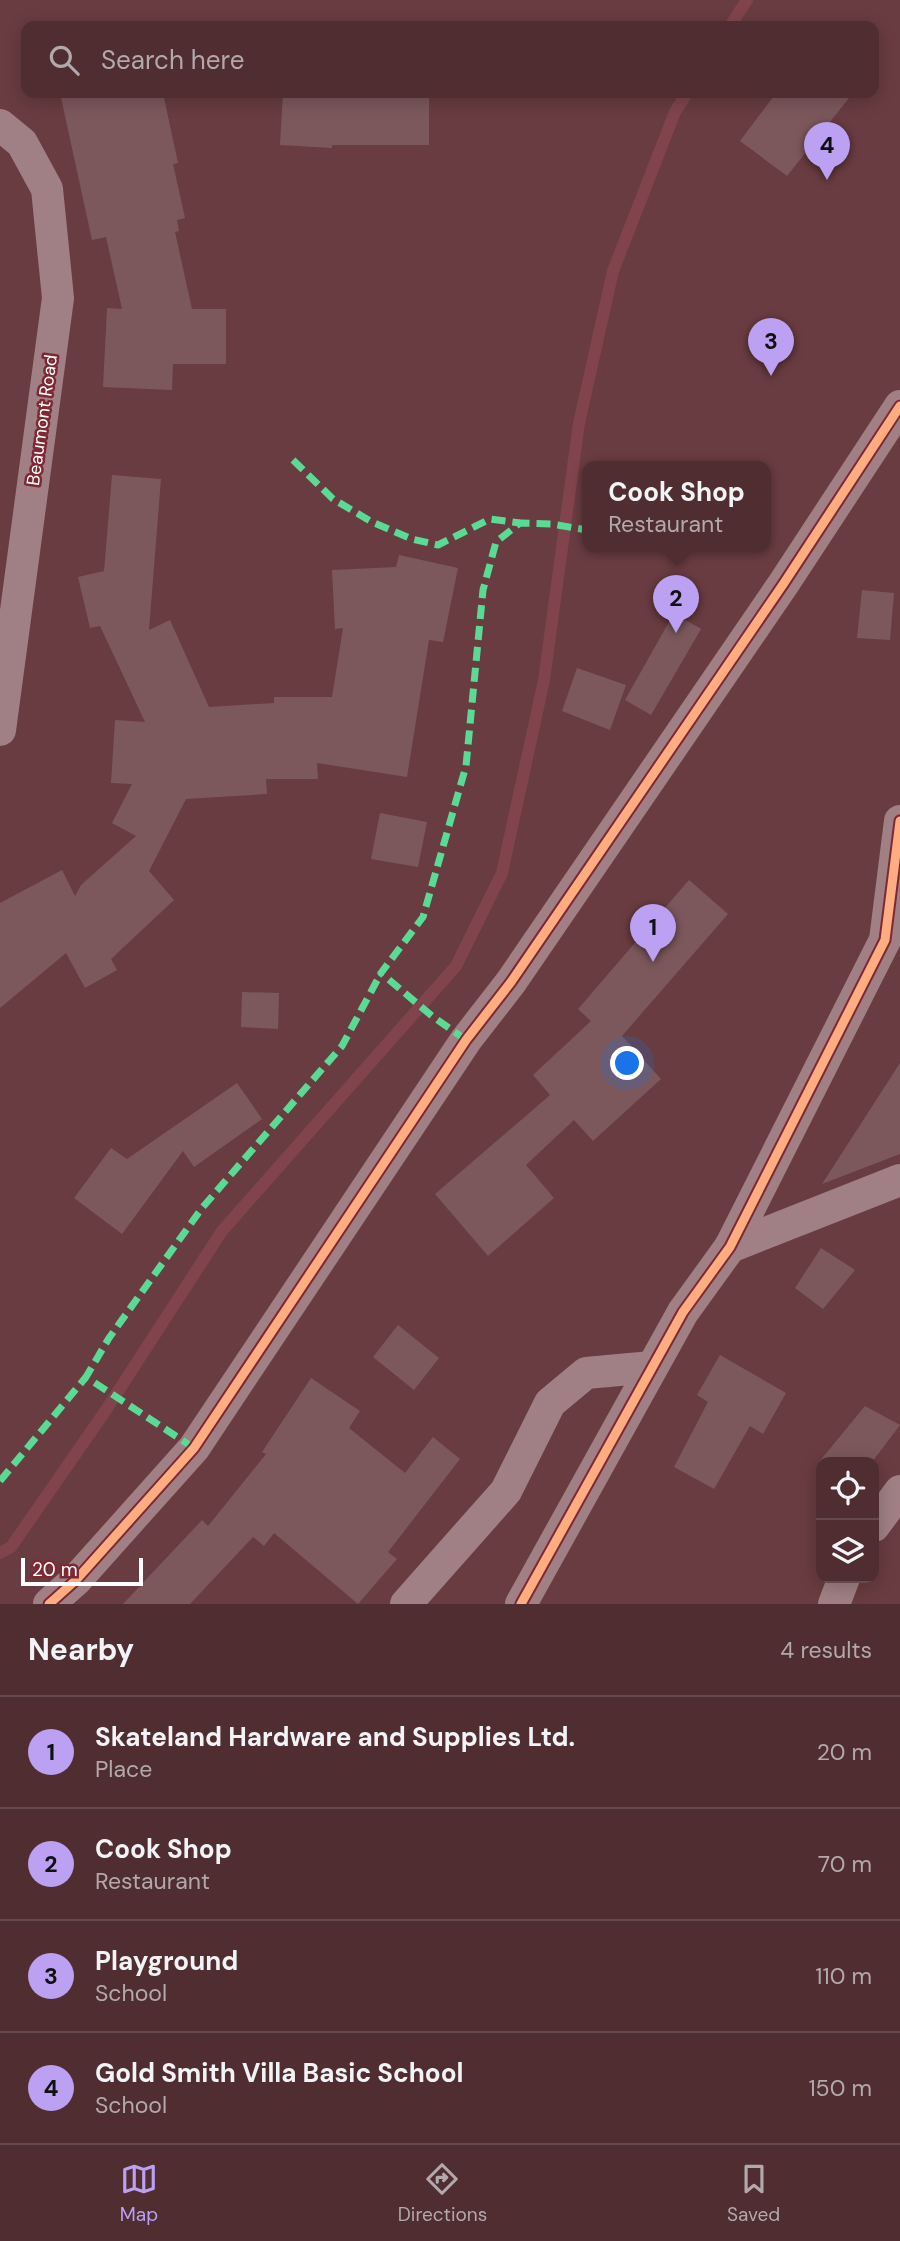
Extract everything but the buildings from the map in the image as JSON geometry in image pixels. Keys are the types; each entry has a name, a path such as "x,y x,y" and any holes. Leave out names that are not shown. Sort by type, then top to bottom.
{"street":[{"name":"Beaumont Road","path":"0,125 22,143 47,189 58,298 0,730"},
{"path":"49,1604 76,1580 194,1448 466,1040 511,982 784,583 900,406"},
{"path":"522,1604 683,1312 730,1247 885,940 900,821"},
{"path":"730,1247 900,1180"},
{"path":"405,1604 506,1491 550,1403 586,1373 652,1367"},
{"path":"878,1520 900,1491"},
{"path":"834,1604 842,1583"}],"waterway":[{"path":"733,21 747,0"},
{"path":"0,1553 11,1547 106,1410 222,1231 456,966 502,873 544,680 579,423 613,271 675,112 684,98"}],"marked path":[{"path":"293,460 333,499 372,522 412,539 438,545 490,519 520,523"},
{"path":"466,1040 432,1016 381,973 423,917 466,766 483,590 496,542 520,523 582,529"},
{"path":"194,1448 86,1377 109,1338 202,1208 342,1046 381,973"},
{"path":"0,1481 86,1377"}],"cycle path":[{"path":"49,1604 76,1580 194,1448 466,1040 511,982 784,583 900,406"},
{"path":"521,1604 683,1312 730,1247 885,940 900,821"}],"place":[{"name":"Gold Smith Villa Basic School","path":"827,180"},
{"name":"Playground","path":"771,376"},
{"name":"Cook Shop","path":"676,633"},
{"name":"Skateland Hardware and Supplies Ltd.","path":"653,962"}]}
